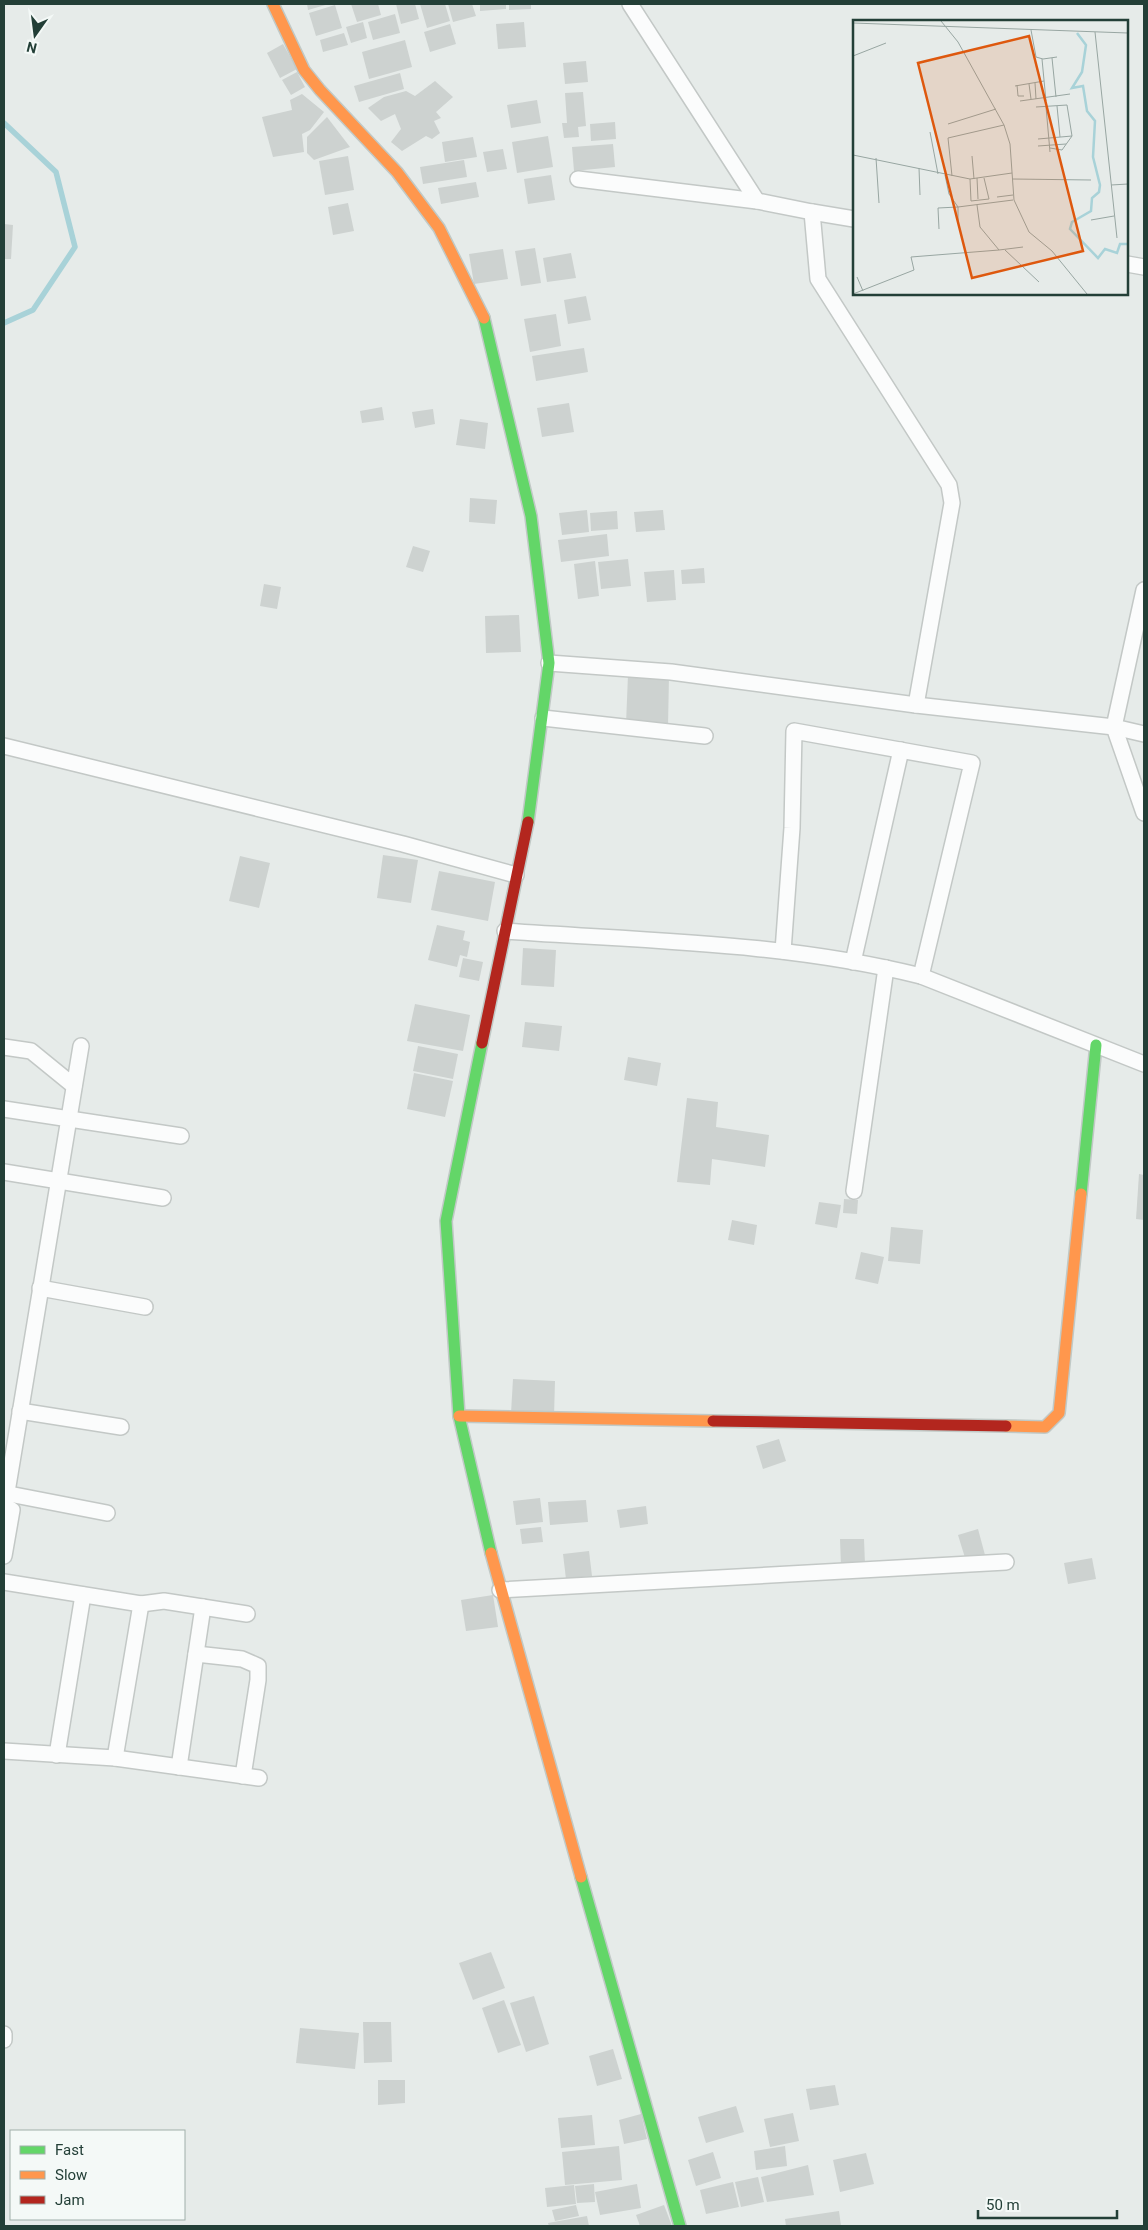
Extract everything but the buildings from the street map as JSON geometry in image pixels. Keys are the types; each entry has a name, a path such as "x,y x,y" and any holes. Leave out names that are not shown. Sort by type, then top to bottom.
{"street":[{"path":"273,4 304,70 320,90 397,172 440,228 483,315 531,516 549,663 531,805 446,1221 459,1416 500,1590 680,2226"},
{"path":"630,4 758,201"},
{"path":"578,179 758,201 853,219"},
{"path":"812,212 818,278 949,484 952,503 916,705"},
{"path":"1128,264 1144,267"},
{"path":"1144,590 1114,727 1144,813"},
{"path":"549,663 670,672 916,705 1114,727 1144,734"},
{"path":"543,718 705,736"},
{"path":"783,951 792,828 794,731 972,763 921,976"},
{"path":"4,746 403,844 516,875"},
{"path":"853,962 901,750"},
{"path":"505,931 783,951 886,968 921,976 1144,1064"},
{"path":"854,1191 886,968"},
{"path":"459,1416 1045,1427 1059,1413 1096,1045"},
{"path":"4,1556 12,1510 5,1499 81,1046"},
{"path":"4,1047 31,1051 74,1086"},
{"path":"4,1109 181,1136"},
{"path":"4,1172 164,1198"},
{"path":"40,1288 145,1307"},
{"path":"20,1411 120,1427"},
{"path":"5,1499 108,1513"},
{"path":"500,1590 1006,1562"},
{"path":"4,1582 141,1604 164,1601 246,1614"},
{"path":"57,1755 83,1595"},
{"path":"115,1758 141,1604"},
{"path":"179,1767 203,1607"},
{"path":"196,1654 242,1660 258,1666 258,1680 244,1776"},
{"path":"4,1752 115,1758 259,1778"},
{"path":"4,2034 4,2040"}],"waterway":[{"path":"4,123 56,172 75,247 33,310 4,323"}],"traffic: fast":[{"path":"484,318 531,516 549,663 528,822"},
{"path":"482,1043 446,1221 459,1416 491,1553"},
{"path":"1081,1194 1096,1045"},
{"path":"581,1877 680,2226"}],"traffic: slow":[{"path":"273,4 304,70 320,90 397,172 439,228 484,318"},
{"path":"1006,1426 1045,1427 1059,1413 1081,1194"},
{"path":"459,1416 713,1421"},
{"path":"491,1553 581,1877"}],"traffic: jam":[{"path":"482,1043 528,822"},
{"path":"713,1421 1006,1426"}]}
